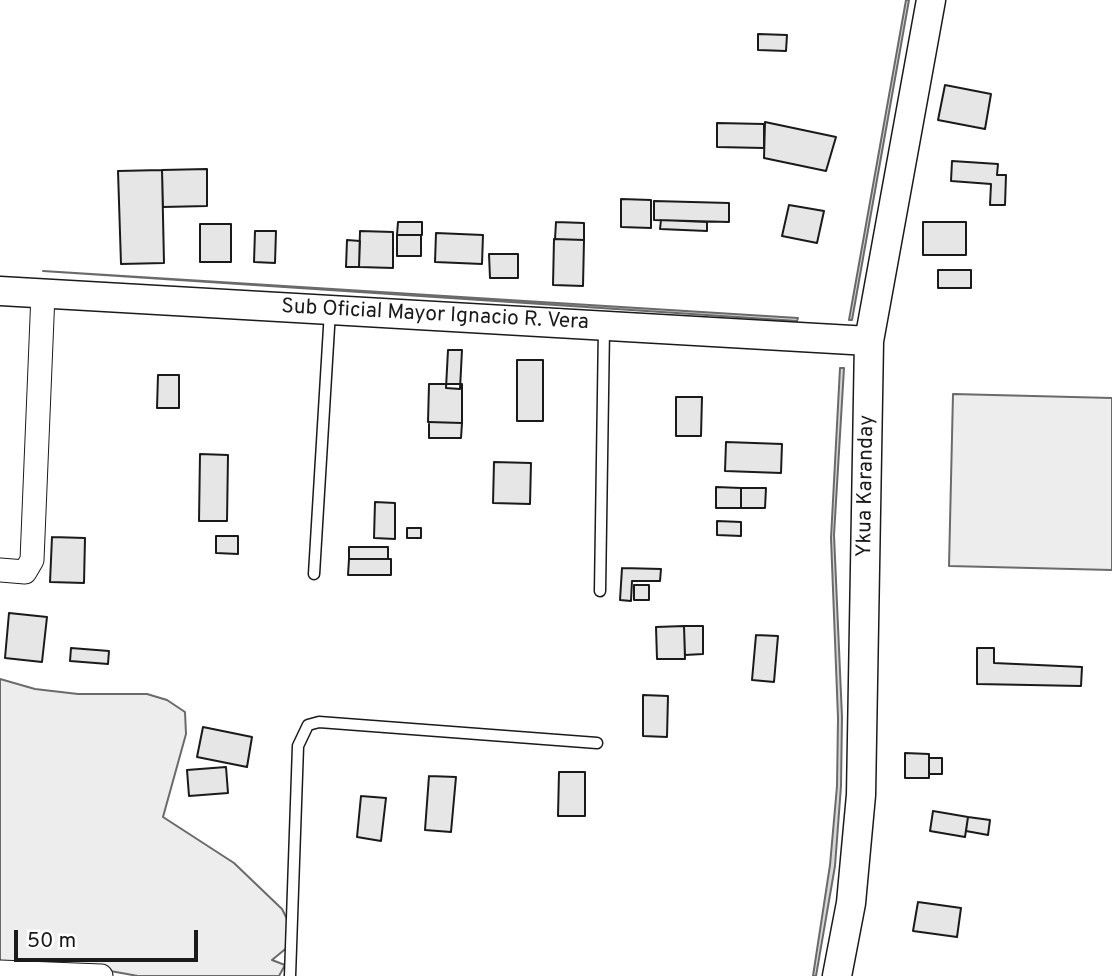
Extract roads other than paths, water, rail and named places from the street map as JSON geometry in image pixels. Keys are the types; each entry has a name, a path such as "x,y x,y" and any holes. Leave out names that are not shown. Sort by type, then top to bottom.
{"street":[{"name":"Ykua Karanday","path":"837,976 851,903 861,795 869,341 931,0"},
{"name":"Sub Oficial Mayor Ignacio R. Vera","path":"0,291 869,341"},
{"path":"0,570 24,572 32,560 43,294"},
{"path":"0,972 101,976"}],"lane":[{"path":"314,574 330,310"},
{"path":"600,591 604,326"},
{"path":"290,976 298,746 308,725 319,722 597,743"}]}
